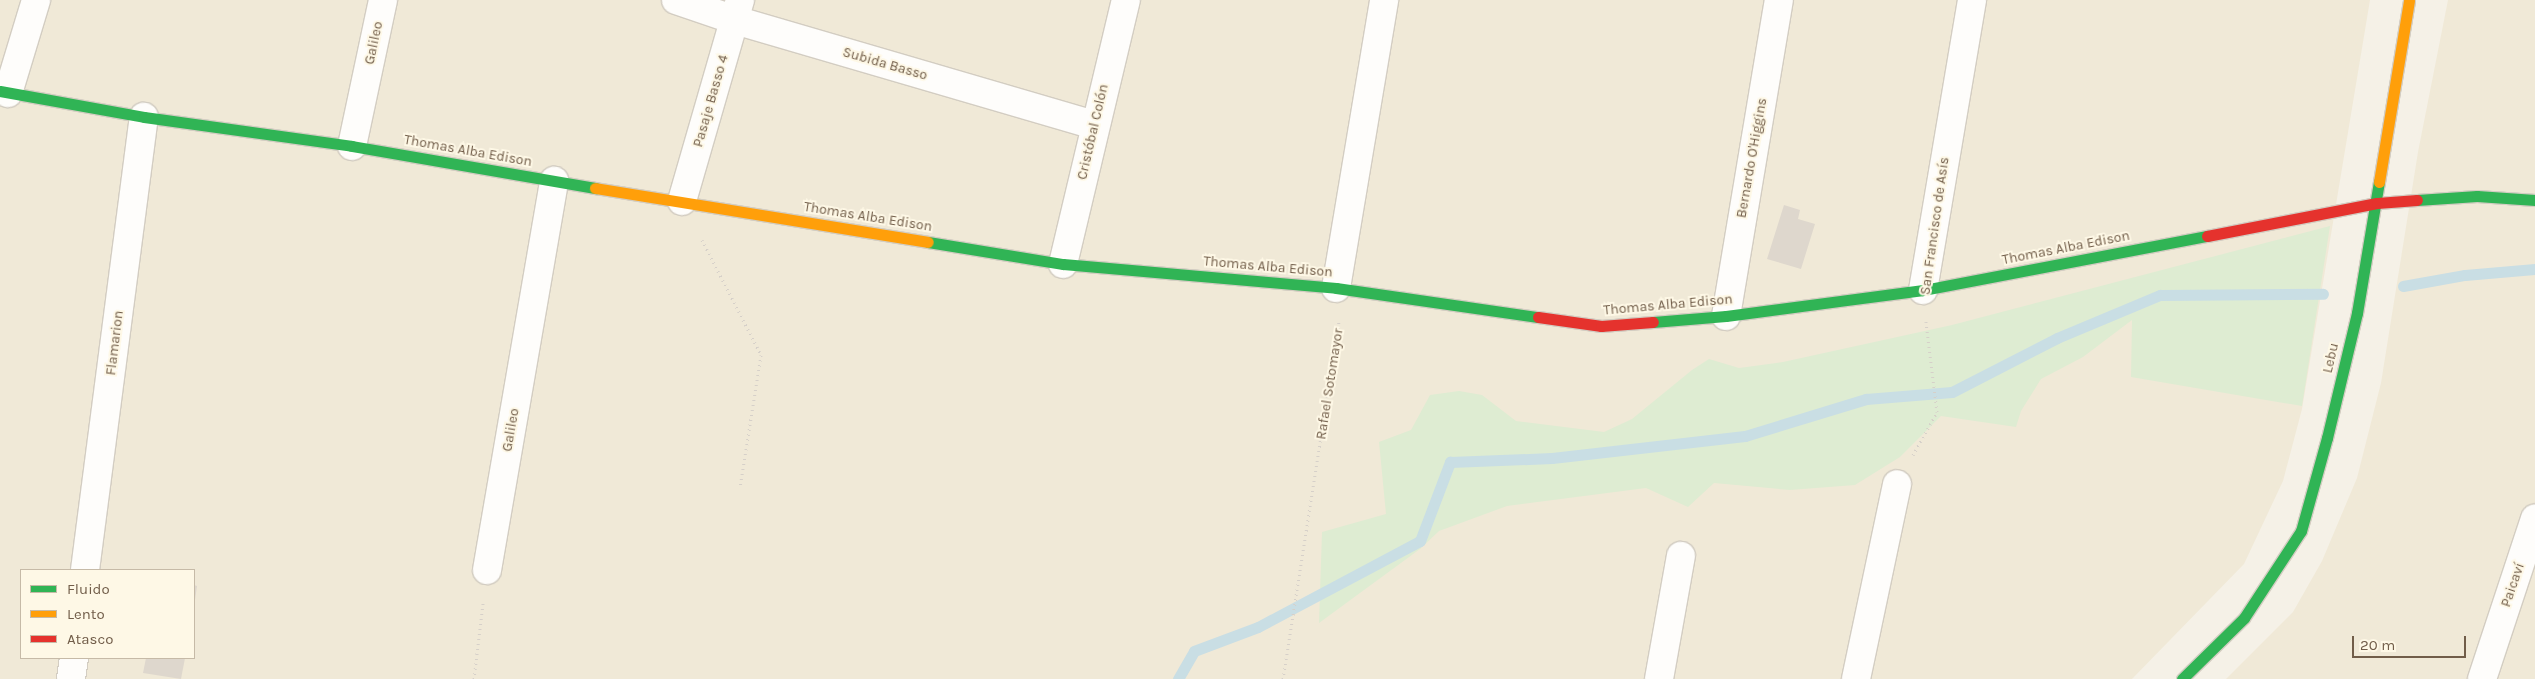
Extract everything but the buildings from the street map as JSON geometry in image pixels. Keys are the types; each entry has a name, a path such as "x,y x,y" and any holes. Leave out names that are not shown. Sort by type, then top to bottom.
{"street":[{"path":"4,92 36,0"},
{"name":"Galileo","path":"352,146 383,0"},
{"name":"Subida Basso","path":"676,0 738,10 1094,125"},
{"name":"Cristóbal Colón","path":"1063,264 1094,125 1126,0"},
{"path":"1336,288 1384,0"},
{"name":"Bernardo O'Higgins","path":"1726,316 1779,0"},
{"name":"San Francisco de Asís","path":"1923,290 1972,0"},
{"name":"Lebu","path":"2182,679 2244,618 2301,531 2327,438 2357,313 2377,203 2409,0"},
{"name":"Pasaje Basso 4","path":"682,201 738,10"},
{"name":"Thomas Alba Edison","path":"4,92 144,117 352,146 1063,264 1336,288 1601,326 1726,316 1923,290 2377,203 2477,196 2535,200"},
{"name":"Flamarion","path":"85,569 144,117"},
{"name":"Galileo","path":"487,570 554,181"},
{"path":"1856,679 1897,484"},
{"name":"Paicaví","path":"2482,679 2535,519"},
{"path":"1659,679 1681,556"},
{"path":"71,679 74,659"}],"path":[{"path":"682,201 761,356 740,488"},
{"name":"Rafael Sotomayor","path":"1283,679 1340,327 1336,288"},
{"name":"San Francisco de Asís","path":"1897,484 1936,412 1923,290"},
{"path":"474,679 487,570"}],"shaded area":[{"path":"0,0 2370,0 2302,409 2283,481 2244,564 2132,679 0,679"},
{"path":"2448,0 2535,0 2535,679 2226,679 2293,612 2322,561 2357,478 2381,383 2418,152"}],"green space":[{"path":"2330,226 2302,406 2131,377 2132,320 2083,357 2041,379 2021,411 2016,427 1941,416 1900,457 1855,485 1790,490 1714,483 1688,507 1646,488 1507,506 1439,531 1420,549 1319,623 1322,532 1386,514 1379,442 1411,430 1430,395 1459,391 1482,395 1516,421 1604,432 1632,419 1692,370 1709,359 1739,368 1783,362 1952,325"}],"waterway":[{"path":"2403,286 2465,275 2535,269"},
{"path":"1178,679 1194,651 1258,627 1420,541 1450,462 1552,458 1745,436 1866,399 1952,392 2057,338 2160,295 2323,294"}],"traffic: fast":[{"path":"0,91 144,117 352,146 595,188"},
{"path":"2182,679 2244,618 2301,531 2327,438 2357,313 2379,182"},
{"path":"2417,200 2477,196 2535,200"},
{"path":"1653,322 1726,316 1923,290 2207,236"},
{"path":"928,242 1063,264 1336,288 1538,317"}],"traffic: slow":[{"path":"2379,182 2409,0"},
{"path":"595,188 928,242"}],"traffic: jam":[{"path":"2207,236 2377,203 2417,200"},
{"path":"1538,317 1601,326 1653,322"}]}
